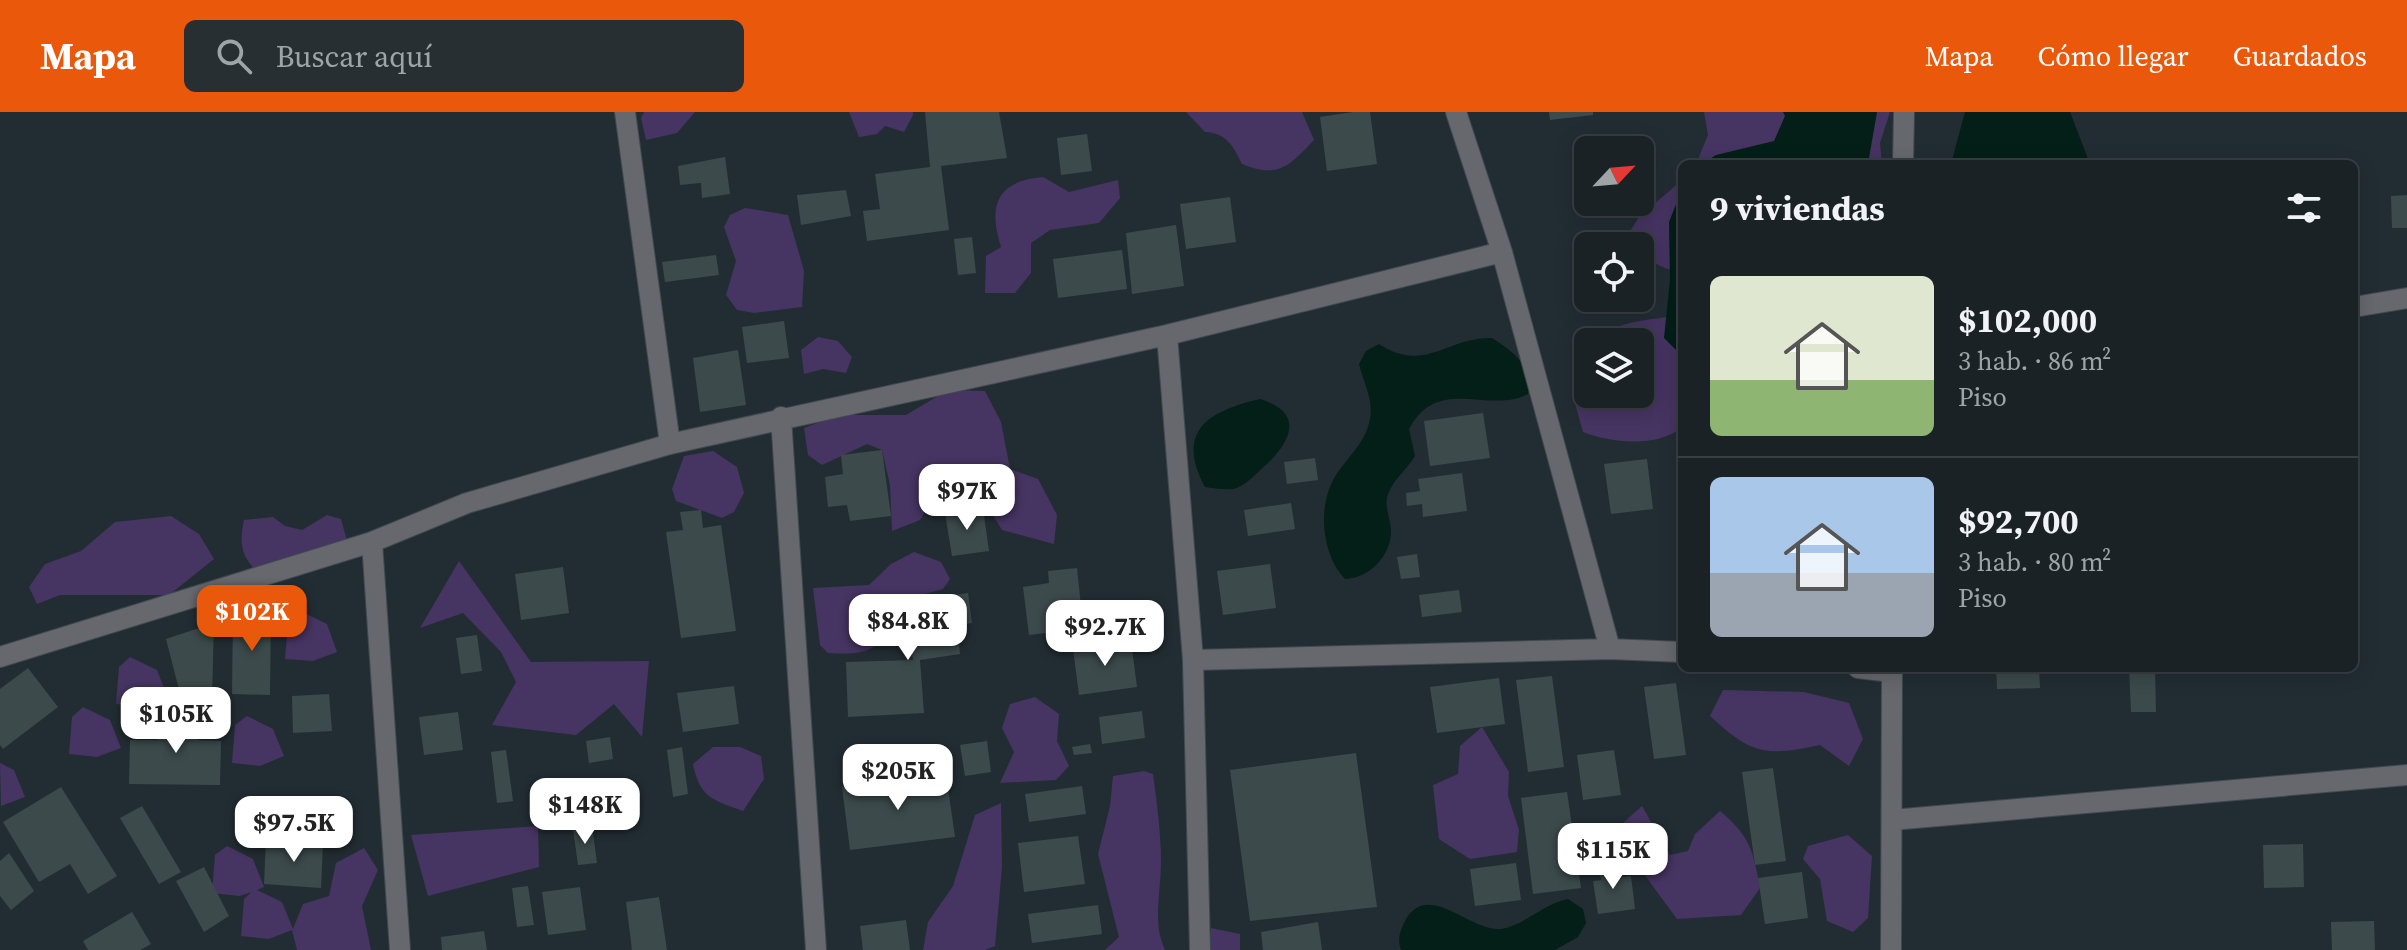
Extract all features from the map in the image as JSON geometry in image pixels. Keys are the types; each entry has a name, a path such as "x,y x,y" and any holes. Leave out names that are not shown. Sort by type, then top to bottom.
{"street":[{"path":"625,112 670,444"},
{"path":"1456,112 1502,252 1610,649"},
{"path":"1903,160 1904,112"},
{"path":"0,657 372,542 467,503 670,444 781,417 1167,335 1502,252"},
{"path":"2358,306 2407,298"},
{"path":"1167,335 1193,660 1200,950"},
{"path":"781,417 816,950"},
{"path":"372,542 400,950"},
{"path":"1193,660 1610,649 1678,652"},
{"path":"1891,950 1892,672"},
{"path":"1892,820 2407,775"}],"shaded area":[{"path":"644,112 695,112 677,133 646,140 641,118"},
{"path":"849,112 913,112 913,115 904,132 885,126 877,134 859,137"},
{"path":"1186,112 1302,112 1314,140 1282,167 1274,170 1255,168 1242,164 1228,142 1219,135 1205,132"},
{"path":"1704,112 1890,112 1880,143 1882,160 1698,160 1708,135"},
{"path":"1783,112 1877,112 1869,160 1708,160 1716,155 1774,141 1785,116"},
{"path":"1965,112 2070,112 2088,160 1952,160"},
{"path":"1043,177 1069,192 1118,180 1120,198 1099,223 1050,230 1031,243 1031,273 1015,293 985,293 986,256 1001,247 995,219 1000,198 1015,184"},
{"path":"1678,183 1678,271 1654,262 1654,232 1630,232 1640,216 1654,216 1654,204"},
{"path":"1678,199 1678,352 1664,338 1670,280 1669,222"},
{"path":"745,208 788,215 804,271 802,307 754,313 737,310 726,295 736,261 724,227 730,215"},
{"path":"1667,317 1678,321 1678,430 1672,434 1634,442 1583,432 1576,408 1654,408 1654,328 1616,328"},
{"path":"818,337 838,341 852,357 846,373 823,369 804,374 801,350"},
{"path":"1492,338 1508,349 1524,367 1529,384 1528,394 1497,401 1449,399 1434,403 1421,413 1409,429 1415,456 1387,496 1391,529 1388,548 1371,570 1345,579 1331,556 1324,529 1324,514 1336,475 1367,431 1370,400 1359,364 1366,351 1379,344 1409,356 1423,355 1476,339"},
{"path":"948,390 985,391 1001,422 1010,469 1038,479 1057,515 1054,544 1002,530 972,489 964,483 953,481 927,489 929,505 920,520 892,531 890,485 882,450 867,444 822,465 808,455 804,428 838,415 906,415"},
{"path":"1260,399 1274,404 1288,419 1288,436 1283,445 1267,464 1241,486 1230,489 1205,487 1194,451 1202,426 1225,410"},
{"path":"713,451 737,467 744,493 734,512 722,518 676,501 672,489 684,456"},
{"path":"327,515 341,519 350,552 259,573 245,556 242,543 244,520 273,517 285,526 302,530"},
{"path":"171,516 199,534 214,559 169,595 60,595 37,604 29,587 45,564 81,551 115,522"},
{"path":"914,552 941,562 950,579 943,589 921,595 922,603 892,617 882,638 869,649 828,653 820,645 813,588 869,585 891,564"},
{"path":"459,561 531,662 649,661 642,737 614,704 576,735 492,725 516,682 501,652 463,613 420,628"},
{"path":"300,611 327,624 337,652 313,661 285,659 288,621"},
{"path":"130,657 157,670 168,698 144,707 116,704 119,667"},
{"path":"1723,690 1804,692 1849,703 1863,739 1849,766 1820,745 1772,751 1748,745 1710,716"},
{"path":"1035,697 1059,714 1057,741 1069,766 1056,780 1000,783 1014,752 1002,728 1010,704"},
{"path":"83,707 110,720 121,748 97,757 69,754 72,717"},
{"path":"247,716 273,729 284,756 260,766 232,763 235,725"},
{"path":"1482,727 1509,772 1508,796 1519,830 1517,852 1470,859 1439,839 1433,785 1458,774 1460,746"},
{"path":"713,747 740,747 761,756 764,779 743,811 709,796 700,784 693,764"},
{"path":"0,763 14,770 25,797 1,806"},
{"path":"1144,771 1153,774 1157,807 1161,863 1158,918 1165,950 1105,950 1119,937 1098,854 1110,806 1113,776"},
{"path":"1001,803 1002,867 995,946 985,950 923,950 928,922 953,886 975,815"},
{"path":"1642,806 1670,855 1688,851 1695,834 1720,811 1738,828 1749,845 1760,888 1741,915 1677,919 1613,832"},
{"path":"538,826 539,867 428,896 411,835"},
{"path":"1848,835 1872,856 1868,918 1853,932 1827,921 1820,879 1803,859 1808,846"},
{"path":"227,846 253,859 264,887 257,890 282,902 293,929 303,904 329,896 336,863 364,848 378,870 362,906 371,950 297,950 292,930 269,939 241,936 244,899 251,892 240,896 212,893 215,855"},
{"path":"1568,899 1583,909 1586,923 1578,937 1555,950 1401,950 1400,935 1405,921 1415,909 1426,905 1439,907 1493,929 1514,925"},
{"path":"1211,928 1240,934 1240,950 1209,950"}],"building":[{"path":"925,112 999,112 1007,158 941,166 949,230 867,241 863,211 880,209 875,174 930,167"},
{"path":"1370,112 1377,164 1327,171 1320,117"},
{"path":"1549,112 1593,112 1593,115 1550,120"},
{"path":"1087,134 1092,171 1061,175 1057,138"},
{"path":"725,157 730,194 702,198 701,183 680,185 678,166"},
{"path":"846,190 851,216 801,225 797,195"},
{"path":"2407,195 2407,228 2392,228 2391,196"},
{"path":"1230,197 1236,242 1186,249 1180,204"},
{"path":"1176,225 1184,286 1132,294 1126,233"},
{"path":"972,237 976,273 958,275 954,239"},
{"path":"1122,250 1127,289 1058,298 1053,259"},
{"path":"716,255 719,275 665,282 662,262"},
{"path":"784,321 789,358 747,363 742,327"},
{"path":"738,350 746,405 700,412 693,358"},
{"path":"1483,413 1490,458 1430,466 1424,421"},
{"path":"882,450 891,516 850,521 847,505 828,507 825,477 843,474 841,455"},
{"path":"1315,458 1318,480 1287,484 1284,462"},
{"path":"1647,459 1653,509 1611,514 1604,464"},
{"path":"1462,473 1467,511 1423,517 1422,504 1407,506 1406,493 1420,491 1418,479"},
{"path":"1291,503 1295,529 1248,536 1244,510"},
{"path":"983,508 989,551 952,556 945,513"},
{"path":"701,510 703,528 721,525 736,631 681,638 666,532 683,530 680,512"},
{"path":"1417,554 1420,577 1401,579 1397,557"},
{"path":"1270,564 1276,608 1223,615 1217,571"},
{"path":"563,567 569,613 521,620 515,574"},
{"path":"1077,568 1081,606 1069,607 1072,630 1029,635 1023,587 1049,583 1048,571"},
{"path":"1459,590 1462,612 1422,617 1419,595"},
{"path":"968,593 972,623 957,625 960,654 920,660 924,713 848,717 846,662 913,660 906,613 931,610 929,598"},
{"path":"233,612 271,612 270,695 232,694"},
{"path":"214,623 212,699 183,705 166,639"},
{"path":"477,635 482,671 461,674 456,638"},
{"path":"1131,641 1137,687 1079,695 1073,649"},
{"path":"28,668 58,707 3,749 0,745 0,689"},
{"path":"1996,672 2039,672 2040,688 1997,689"},
{"path":"2129,672 2155,672 2156,712 2131,712"},
{"path":"1552,676 1564,767 1528,772 1516,680"},
{"path":"1499,678 1505,724 1437,733 1430,687"},
{"path":"1676,683 1686,755 1654,759 1644,687"},
{"path":"734,686 739,724 683,732 677,693"},
{"path":"329,694 332,731 293,733 292,696"},
{"path":"1142,711 1145,738 1102,744 1099,717"},
{"path":"458,712 463,750 424,755 419,717"},
{"path":"160,714 201,717 198,740 221,741 220,785 129,784 130,740 158,740"},
{"path":"610,737 613,759 589,763 586,741"},
{"path":"987,741 991,772 965,776 960,745"},
{"path":"1090,744 1092,753 1074,755 1072,747"},
{"path":"682,747 688,794 673,797 667,750"},
{"path":"506,750 513,801 497,803 491,752"},
{"path":"1614,750 1621,795 1583,800 1577,755"},
{"path":"1356,753 1377,907 1250,921 1230,770"},
{"path":"1773,768 1786,861 1755,865 1742,772"},
{"path":"946,774 955,837 850,850 842,787"},
{"path":"1082,786 1086,814 1029,822 1025,794"},
{"path":"61,787 117,876 88,894 70,864 39,882 3,822"},
{"path":"1567,792 1581,888 1533,894 1521,798"},
{"path":"142,806 181,872 159,884 120,818"},
{"path":"592,826 597,863 578,865 573,829"},
{"path":"1078,836 1085,884 1024,892 1018,843"},
{"path":"266,839 323,843 321,888 264,884"},
{"path":"2303,844 2304,887 2264,888 2263,845"},
{"path":"9,853 34,891 11,910 0,896 0,861"},
{"path":"1613,861 1615,878 1631,876 1635,909 1598,914 1593,881 1601,880 1598,863"},
{"path":"1516,863 1521,900 1475,906 1470,869"},
{"path":"204,867 229,916 204,932 176,881"},
{"path":"1802,872 1808,918 1765,924 1758,878"},
{"path":"528,886 534,925 517,927 512,888"},
{"path":"580,887 586,930 548,935 542,892"},
{"path":"659,897 667,950 632,950 626,902"},
{"path":"1098,905 1102,934 1032,943 1028,914"},
{"path":"132,912 151,944 140,950 88,950 83,941"},
{"path":"906,920 910,950 863,950 860,926"},
{"path":"2374,921 2375,950 2332,950 2331,922"},
{"path":"1318,922 1322,950 1263,950 1261,932"},
{"path":"484,931 487,950 442,950 441,937"}]}
